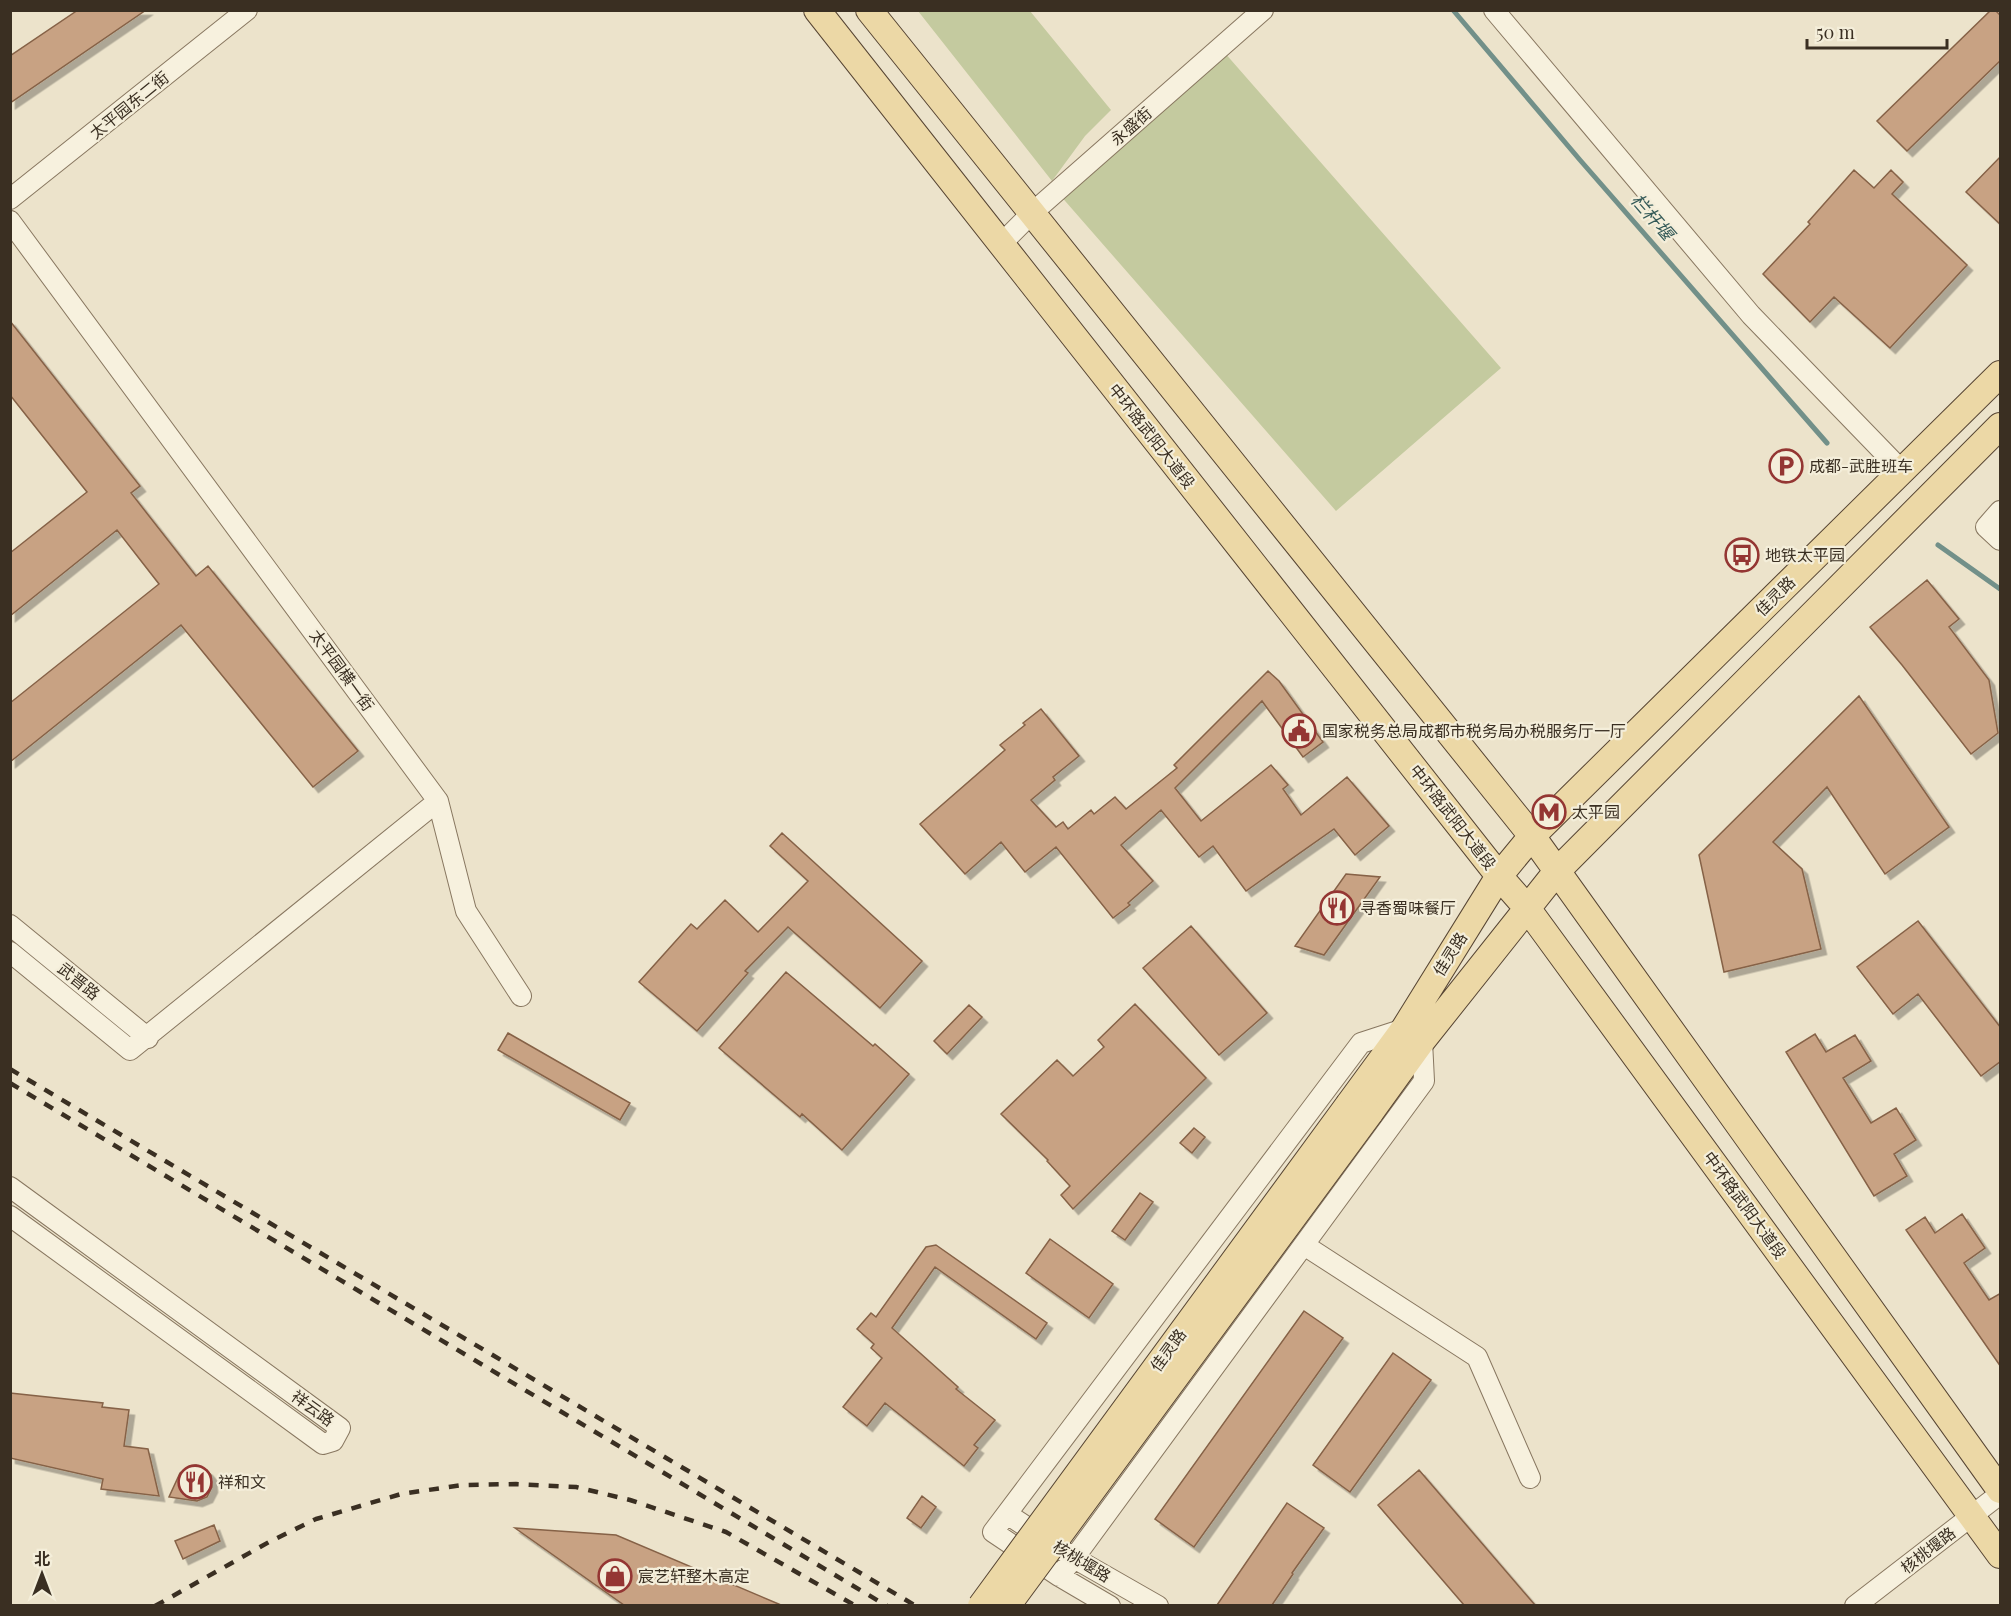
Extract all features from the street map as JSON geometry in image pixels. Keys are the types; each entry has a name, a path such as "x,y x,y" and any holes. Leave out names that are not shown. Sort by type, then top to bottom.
{"main road":[{"name":"中环路武阳大道段","path":"817,10 1498,876 1527,908 2001,1555"},
{"path":"869,10 1532,836 2001,1492"},
{"name":"佳灵路","path":"1413,1035 1498,876 1532,836 2001,374"},
{"name":"佳灵路","path":"981,1605 1413,1035 1527,908 1557,871 2001,426"},
{"name":"佳灵路","path":"1007,1605 1359,1108"}],"street":[{"name":"太平园东二街","path":"10,200 247,10"},
{"name":"永盛街","path":"1001,244 1032,213 1263,10"},
{"path":"1494,10 1751,315 1902,471"},
{"name":"太平园横一街","path":"10,221 438,801"},
{"path":"2001,511 1986,527 2001,540"},
{"path":"148,1038 438,801 466,911 521,996"},
{"name":"武晋路","path":"10,925 148,1038 130,1050 10,952"},
{"path":"1059,1576 1424,1082 1413,1035 1361,1043 1242,1198 993,1532 1059,1576 1110,1605"},
{"name":"祥云路","path":"10,1187 340,1428 333,1441 323,1444 10,1216"},
{"path":"1304,1245 1477,1357 1530,1478"},
{"name":"核桃堰路","path":"1855,1605 2001,1492"},
{"name":"核桃堰路","path":"1007,1514 1074,1558 1158,1605"}],"green space":[{"path":"918,11 1030,11 1111,110 1085,136 1052,181"},
{"path":"1224,52 1501,368 1336,511 1059,194"}],"building":[{"path":"78,10 146,10 10,103 10,56"},
{"path":"1991,10 1995,10 2001,16 2001,60 1907,151 1877,121"},
{"path":"2001,156 2001,225 1966,192"},
{"path":"1854,170 1874,188 1891,170 1903,182 1892,194 1967,265 1890,348 1834,297 1810,322 1763,274 1810,224 1808,222"},
{"path":"10,321 140,486 131,493 196,576 208,566 358,751 313,787 181,625 10,762 10,703 159,584 117,530 10,616 10,553 87,492 10,395"},
{"path":"1927,580 1959,619 1949,627 1989,680 1998,733 1971,754 1870,627"},
{"path":"1268,671 1279,681 1323,742 1303,757 1262,701 1175,788 1201,821 1271,765 1288,785 1283,789 1301,815 1347,777 1389,826 1355,855 1334,829 1246,891 1213,846 1199,857 1161,810 1121,845 1153,881 1128,903 1130,905 1113,918 1056,847 1025,872 1001,842 965,874 920,824 1005,750 1000,745 1041,709 1079,756 1053,777 1055,780 1031,800 1056,827 1063,822 1068,829 1091,810 1094,814 1115,797 1126,809 1177,768 1174,765"},
{"path":"1859,696 1949,827 1885,874 1827,787 1773,842 1802,869 1821,949 1724,972 1699,855"},
{"path":"782,833 922,961 880,1008 788,927 745,971 748,973 697,1031 639,982 691,924 697,929 725,900 758,932 808,881 770,846"},
{"path":"1346,874 1380,877 1324,955 1295,946"},
{"path":"1918,921 2001,1028 2001,1061 1981,1076 1918,994 1893,1014 1857,967"},
{"path":"1191,926 1267,1013 1219,1055 1143,968"},
{"path":"786,972 909,1074 842,1150 802,1114 800,1117 719,1048"},
{"path":"1135,1004 1206,1078 1073,1209 1061,1195 1070,1186 1048,1160 1001,1114 1057,1060 1073,1076 1104,1047 1098,1040"},
{"path":"969,1005 982,1017 947,1054 934,1041"},
{"path":"508,1033 630,1103 620,1120 498,1050"},
{"path":"1815,1034 1826,1052 1855,1035 1871,1061 1843,1078 1871,1123 1896,1108 1916,1140 1894,1154 1907,1176 1874,1196 1786,1052"},
{"path":"1194,1128 1205,1137 1192,1153 1180,1143"},
{"path":"1140,1193 1153,1202 1125,1240 1112,1231"},
{"path":"1962,1214 1985,1248 1964,1263 1989,1300 2001,1293 2001,1367 1906,1230 1925,1217 1935,1233"},
{"path":"1050,1239 1113,1284 1089,1318 1026,1273"},
{"path":"936,1245 1047,1323 1036,1339 935,1267 892,1328 958,1387 956,1389 995,1420 974,1445 978,1448 964,1466 885,1403 867,1426 843,1407 882,1358 871,1348 874,1344 857,1329 871,1313 876,1317 926,1247"},
{"path":"1304,1311 1343,1338 1194,1547 1155,1519"},
{"path":"1393,1353 1431,1380 1350,1492 1313,1465"},
{"path":"10,1393 103,1403 102,1407 129,1410 124,1446 148,1449 159,1496 101,1489 103,1479 10,1458"},
{"name":"祥和文","path":"196,1465 207,1470 211,1475 212,1487 207,1497 197,1501 169,1497 180,1473"},
{"path":"1419,1470 1535,1605 1464,1605 1378,1505"},
{"path":"922,1496 936,1507 921,1528 907,1518"},
{"path":"1287,1503 1324,1528 1272,1605 1217,1605"},
{"path":"214,1525 220,1541 183,1559 175,1541"},
{"path":"515,1528 616,1535 781,1605 624,1605"}],"waterway":[{"name":"栏杆堰","path":"1453,10 1580,160 1827,443"},
{"name":"栏杆堰","path":"1938,545 2000,589"}],"railway":[{"path":"10,1069 916,1606"},
{"path":"10,1083 887,1606"},
{"path":"155,1606 269,1542 316,1519 401,1494 462,1485 516,1484 576,1487 630,1500 726,1532 856,1606"}],"place":[{"name":"成都-武胜班车","path":"1786,466"},
{"name":"地铁太平园","path":"1742,555"},
{"name":"国家税务总局成都市税务局办税服务厅一厅","path":"1299,731"},
{"name":"太平园","path":"1549,812"},
{"name":"寻香蜀味餐厅","path":"1337,908"},
{"name":"祥和文","path":"195,1482"},
{"name":"宸艺轩整木高定","path":"615,1576"}]}
